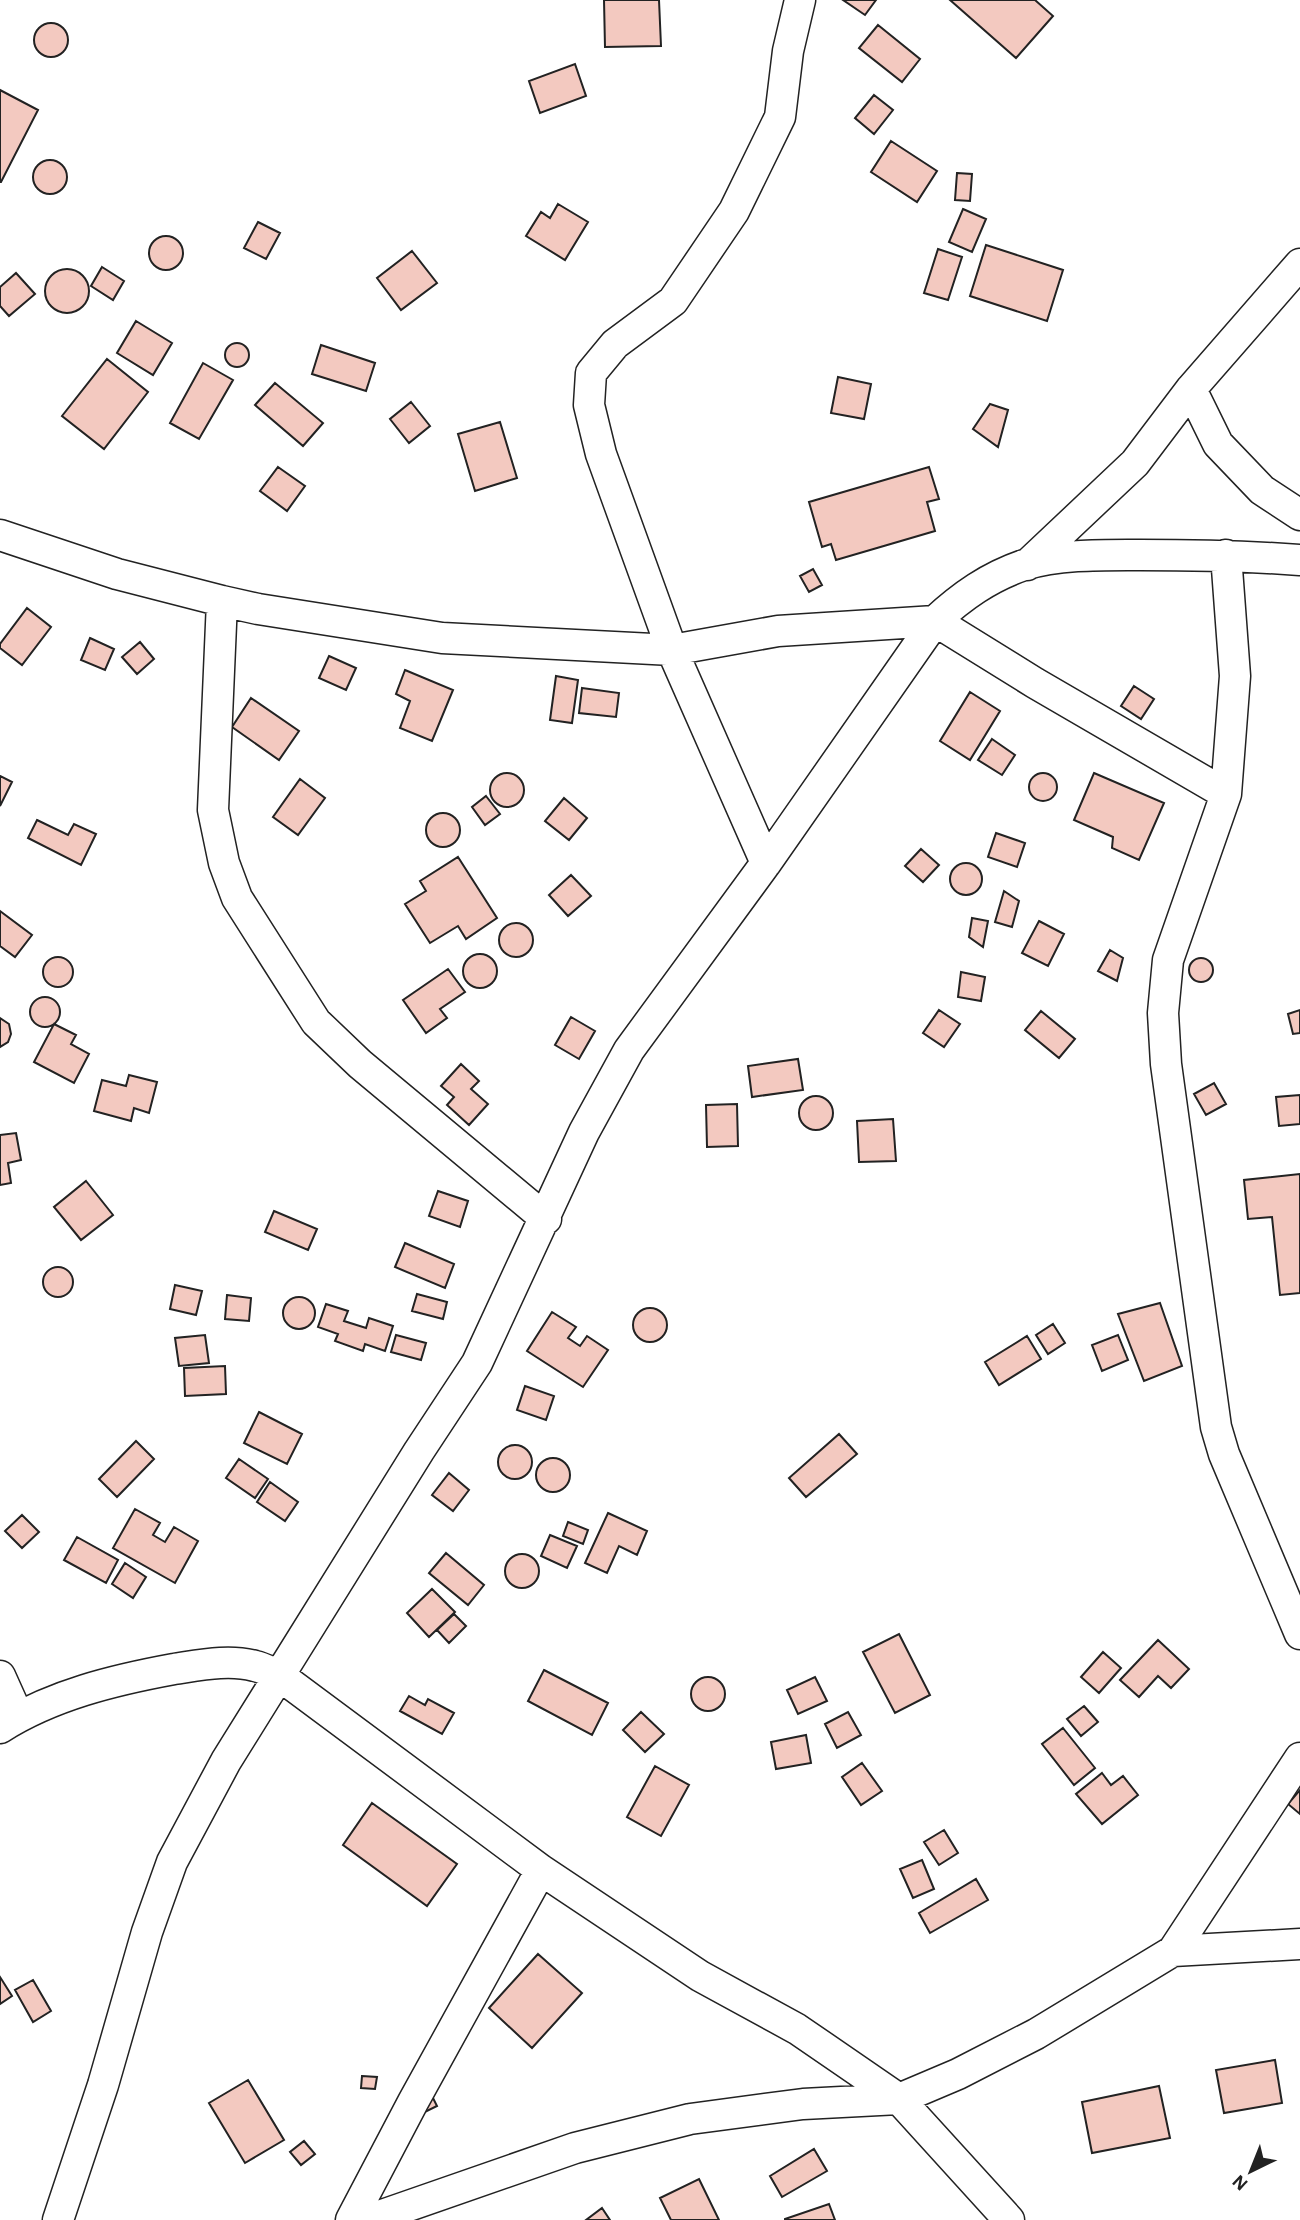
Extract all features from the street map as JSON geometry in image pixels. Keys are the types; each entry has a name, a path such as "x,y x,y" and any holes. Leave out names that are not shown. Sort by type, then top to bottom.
{"street":[{"path":"766,863 672,650 601,454 589,405 591,373 615,344 673,301 734,211 780,117 788,51 800,0"},
{"path":"1027,565 1135,463 1191,389 1300,264"},
{"path":"1191,389 1218,444 1262,490 1300,515"},
{"path":"0,535 117,574 222,601 442,638 672,650 778,631 934,621 1226,794"},
{"path":"58,2220 103,2085 147,1932 172,1862 226,1761 419,1451 477,1363 584,1132 629,1050 766,863 934,621 963,596 998,575 1027,565 1089,555 1226,555 1300,560"},
{"path":"1226,555 1235,676 1226,794 1168,960 1163,1013 1166,1063 1216,1427 1224,1454 1300,1634"},
{"path":"222,601 213,810 224,863 237,898 316,1022 360,1064 545,1219"},
{"path":"0,1676 9,1722 65,1697 121,1679 204,1664 256,1666 280,1676 541,1870 700,1976 797,2028 899,2099 1009,2220"},
{"path":"368,2220 575,2148 690,2119 803,2104 899,2099 958,2074 1036,2034 1174,1951 1300,1758"},
{"path":"351,2220 541,1870"},
{"path":"1174,1951 1300,1944"}],"building":[{"path":"604,0 659,0 661,46 605,47"},
{"path":"843,0 876,0 865,15"},
{"path":"950,0 1035,0 1053,16 1016,58"},
{"path":"51,23 63,28 68,40 63,52 51,57 39,52 34,40 39,28"},
{"path":"878,25 920,59 902,82 859,48"},
{"path":"575,64 586,96 540,113 529,81"},
{"path":"0,90 38,110 1,182 0,182"},
{"path":"874,95 893,110 874,134 855,118"},
{"path":"891,141 937,171 917,202 871,172"},
{"path":"50,160 62,165 67,177 62,189 50,194 38,189 33,177 38,165"},
{"path":"957,173 972,174 970,201 955,200"},
{"path":"558,204 588,222 565,260 526,236 541,212 550,218"},
{"path":"963,209 986,219 972,252 949,242"},
{"path":"258,222 280,233 266,259 244,248"},
{"path":"166,236 178,241 183,253 178,265 166,270 154,265 149,253 154,241"},
{"path":"986,245 1063,270 1047,321 970,296"},
{"path":"938,249 962,257 948,300 924,293"},
{"path":"412,251 437,283 401,310 377,278"},
{"path":"102,267 124,281 113,300 91,286"},
{"path":"67,269 83,275 89,291 83,307 67,313 51,307 45,291 51,275"},
{"path":"16,273 35,294 9,316 0,306 0,287"},
{"path":"136,321 172,343 153,375 117,353"},
{"path":"237,343 248,350 249,355 242,366 237,367 226,360 225,355 232,344"},
{"path":"321,345 375,363 366,391 312,374"},
{"path":"107,359 148,392 104,449 62,416"},
{"path":"203,363 233,380 199,439 170,423"},
{"path":"838,377 871,384 864,419 831,413"},
{"path":"275,383 323,423 303,446 255,405"},
{"path":"411,402 430,426 409,443 390,419"},
{"path":"990,404 1008,410 998,447 973,429"},
{"path":"500,422 517,478 475,491 458,434"},
{"path":"278,467 305,486 287,511 260,491"},
{"path":"929,467 939,499 927,502 935,531 836,560 831,544 822,547 809,502"},
{"path":"813,569 822,585 809,592 800,576"},
{"path":"27,608 51,627 22,665 0,648 0,644"},
{"path":"90,638 114,649 105,670 81,660"},
{"path":"140,642 154,659 137,674 122,657"},
{"path":"329,656 356,668 346,690 319,678"},
{"path":"405,670 453,690 432,741 400,728 410,701 396,694"},
{"path":"556,676 578,680 572,723 550,720"},
{"path":"1134,686 1154,699 1141,719 1121,706"},
{"path":"582,688 619,693 616,717 579,713"},
{"path":"970,692 1000,711 970,760 940,741"},
{"path":"251,698 299,731 279,760 232,727"},
{"path":"992,739 1015,755 1002,775 978,760"},
{"path":"507,773 519,778 524,790 519,802 507,807 495,802 490,790 495,778"},
{"path":"1043,773 1053,777 1057,787 1053,797 1043,801 1033,797 1029,787 1033,777"},
{"path":"1094,773 1164,803 1139,860 1112,848 1113,837 1074,820"},
{"path":"0,776 12,782 0,806"},
{"path":"300,779 325,798 298,835 273,817"},
{"path":"486,796 500,814 485,825 472,807"},
{"path":"564,798 587,818 569,840 545,821"},
{"path":"443,813 455,818 460,830 455,842 443,847 431,842 426,830 431,818"},
{"path":"37,820 68,835 74,824 96,834 81,865 28,838"},
{"path":"996,833 1025,843 1017,867 988,857"},
{"path":"921,849 939,865 923,882 905,866"},
{"path":"458,857 497,918 466,939 458,926 430,943 405,904 426,891 420,881"},
{"path":"966,863 977,868 982,879 977,890 966,895 955,890 950,879 955,868"},
{"path":"571,875 591,896 568,916 549,895"},
{"path":"1004,891 1019,901 1012,927 995,922"},
{"path":"0,911 32,935 15,957 0,946"},
{"path":"972,918 988,921 983,947 969,937"},
{"path":"1039,921 1064,934 1048,966 1022,953"},
{"path":"516,923 528,928 533,940 528,952 516,957 504,952 499,940 504,928"},
{"path":"1110,950 1123,958 1117,981 1098,971"},
{"path":"480,954 492,959 497,971 492,983 480,988 468,983 463,971 468,959"},
{"path":"58,957 64,958 72,966 72,978 64,986 58,987 52,986 44,978 43,972 44,966 52,958"},
{"path":"1201,958 1210,961 1213,970 1210,979 1201,982 1192,979 1189,970 1192,961"},
{"path":"448,969 465,992 440,1009 447,1018 426,1033 403,1000"},
{"path":"961,972 985,977 981,1001 958,997"},
{"path":"45,997 51,998 59,1006 59,1018 51,1026 45,1027 39,1026 31,1018 30,1012 31,1006 39,998"},
{"path":"939,1010 960,1024 944,1047 923,1033"},
{"path":"1300,1010 1300,1033 1293,1034 1288,1014"},
{"path":"1041,1011 1075,1039 1059,1058 1025,1030"},
{"path":"571,1017 595,1031 579,1059 555,1045"},
{"path":"0,1018 9,1024 11,1034 8,1042 0,1047"},
{"path":"54,1024 76,1035 71,1044 89,1054 74,1083 34,1062"},
{"path":"798,1059 803,1090 752,1097 748,1066"},
{"path":"461,1064 479,1081 471,1089 488,1104 469,1125 447,1105 454,1097 441,1086"},
{"path":"129,1075 157,1082 149,1113 134,1108 131,1121 94,1111 102,1080 126,1086"},
{"path":"1214,1083 1226,1104 1206,1115 1194,1094"},
{"path":"1300,1095 1300,1124 1279,1126 1276,1097"},
{"path":"816,1096 828,1101 833,1113 828,1125 816,1130 804,1125 799,1113 804,1101"},
{"path":"737,1104 738,1146 707,1147 706,1105"},
{"path":"893,1119 896,1161 859,1162 857,1121"},
{"path":"16,1133 21,1160 8,1163 11,1183 0,1185 0,1135"},
{"path":"1300,1174 1300,1293 1280,1295 1272,1217 1248,1219 1244,1180"},
{"path":"86,1181 113,1215 81,1240 54,1207"},
{"path":"438,1191 468,1201 460,1227 429,1216"},
{"path":"274,1211 317,1229 308,1250 265,1232"},
{"path":"405,1243 454,1264 445,1288 395,1267"},
{"path":"58,1267 64,1268 72,1276 72,1288 64,1296 58,1297 52,1296 44,1288 43,1282 44,1276 52,1268"},
{"path":"175,1285 202,1291 196,1315 170,1309"},
{"path":"417,1294 447,1302 443,1319 412,1311"},
{"path":"227,1295 251,1298 249,1321 225,1319"},
{"path":"299,1297 310,1302 315,1313 310,1324 299,1329 288,1324 283,1313 288,1302"},
{"path":"1160,1303 1182,1366 1144,1381 1118,1314"},
{"path":"326,1304 348,1311 344,1321 366,1328 369,1318 393,1326 385,1351 365,1344 363,1351 335,1341 338,1334 318,1327"},
{"path":"650,1308 662,1313 667,1325 662,1337 650,1342 638,1337 633,1325 638,1313"},
{"path":"552,1312 576,1327 568,1338 580,1346 587,1336 608,1350 583,1387 527,1351"},
{"path":"1053,1324 1065,1343 1048,1354 1036,1335"},
{"path":"205,1335 209,1363 179,1366 175,1338"},
{"path":"396,1335 426,1343 421,1360 391,1352"},
{"path":"1118,1335 1128,1360 1102,1371 1092,1345"},
{"path":"1027,1336 1041,1359 999,1385 985,1362"},
{"path":"225,1366 226,1394 185,1396 184,1368"},
{"path":"525,1386 554,1396 546,1420 517,1410"},
{"path":"259,1412 302,1434 287,1464 244,1443"},
{"path":"839,1434 857,1454 806,1497 789,1478"},
{"path":"136,1441 154,1459 117,1497 99,1479"},
{"path":"515,1445 527,1450 532,1462 527,1474 515,1479 503,1474 498,1462 503,1450"},
{"path":"553,1458 565,1463 570,1475 565,1487 553,1492 541,1487 536,1475 541,1463"},
{"path":"239,1459 268,1479 255,1498 226,1478"},
{"path":"449,1473 469,1490 453,1511 432,1495"},
{"path":"270,1482 298,1502 285,1521 257,1502"},
{"path":"135,1509 160,1523 153,1535 165,1542 174,1527 198,1541 175,1583 113,1548"},
{"path":"608,1513 647,1531 637,1555 619,1546 607,1573 585,1563"},
{"path":"22,1515 39,1532 22,1548 5,1531"},
{"path":"568,1522 588,1530 583,1544 563,1536"},
{"path":"550,1535 577,1546 567,1568 541,1556"},
{"path":"77,1537 118,1560 106,1583 64,1560"},
{"path":"446,1553 484,1585 468,1605 429,1573"},
{"path":"522,1554 534,1559 539,1571 534,1583 522,1588 510,1583 505,1571 510,1559"},
{"path":"125,1563 146,1577 133,1598 112,1584"},
{"path":"432,1589 455,1612 429,1637 407,1613"},
{"path":"454,1614 466,1626 449,1643 437,1630"},
{"path":"899,1634 930,1695 895,1713 863,1652"},
{"path":"1158,1640 1189,1669 1171,1688 1158,1676 1139,1697 1120,1680"},
{"path":"1103,1652 1121,1668 1099,1693 1081,1677"},
{"path":"544,1670 608,1703 592,1735 528,1701"},
{"path":"708,1677 720,1682 725,1694 720,1706 708,1711 696,1706 691,1694 696,1682"},
{"path":"815,1677 827,1701 798,1714 787,1690"},
{"path":"409,1696 425,1705 428,1699 454,1713 442,1734 400,1711"},
{"path":"1084,1706 1098,1722 1081,1736 1067,1719"},
{"path":"641,1712 664,1734 645,1752 623,1730"},
{"path":"848,1712 861,1735 837,1748 825,1724"},
{"path":"1063,1728 1095,1768 1074,1785 1042,1744"},
{"path":"806,1735 811,1763 776,1769 771,1742"},
{"path":"862,1763 882,1791 861,1805 842,1777"},
{"path":"655,1766 689,1785 661,1836 627,1817"},
{"path":"1102,1773 1111,1785 1123,1776 1138,1795 1102,1824 1076,1794"},
{"path":"1300,1790 1300,1814 1288,1804"},
{"path":"372,1803 457,1864 427,1906 343,1845"},
{"path":"944,1830 958,1853 939,1865 924,1842"},
{"path":"922,1860 934,1889 913,1898 900,1869"},
{"path":"976,1879 988,1900 930,1933 919,1913"},
{"path":"538,1954 582,1993 532,2048 489,2008"},
{"path":"0,1977 12,1996 0,2004"},
{"path":"33,1980 51,2011 33,2022 15,1990"},
{"path":"1275,2060 1282,2103 1224,2113 1216,2070"},
{"path":"362,2076 377,2077 375,2089 361,2088"},
{"path":"248,2080 284,2140 245,2163 209,2103"},
{"path":"1159,2086 1170,2138 1092,2153 1082,2102"},
{"path":"429,2090 437,2106 425,2112 417,2096"},
{"path":"304,2141 315,2154 301,2165 290,2152"},
{"path":"814,2149 827,2171 782,2197 770,2176"},
{"path":"699,2179 719,2220 671,2220 660,2198"},
{"path":"829,2204 835,2220 785,2220 785,2219"},
{"path":"602,2208 610,2220 586,2220"}]}
